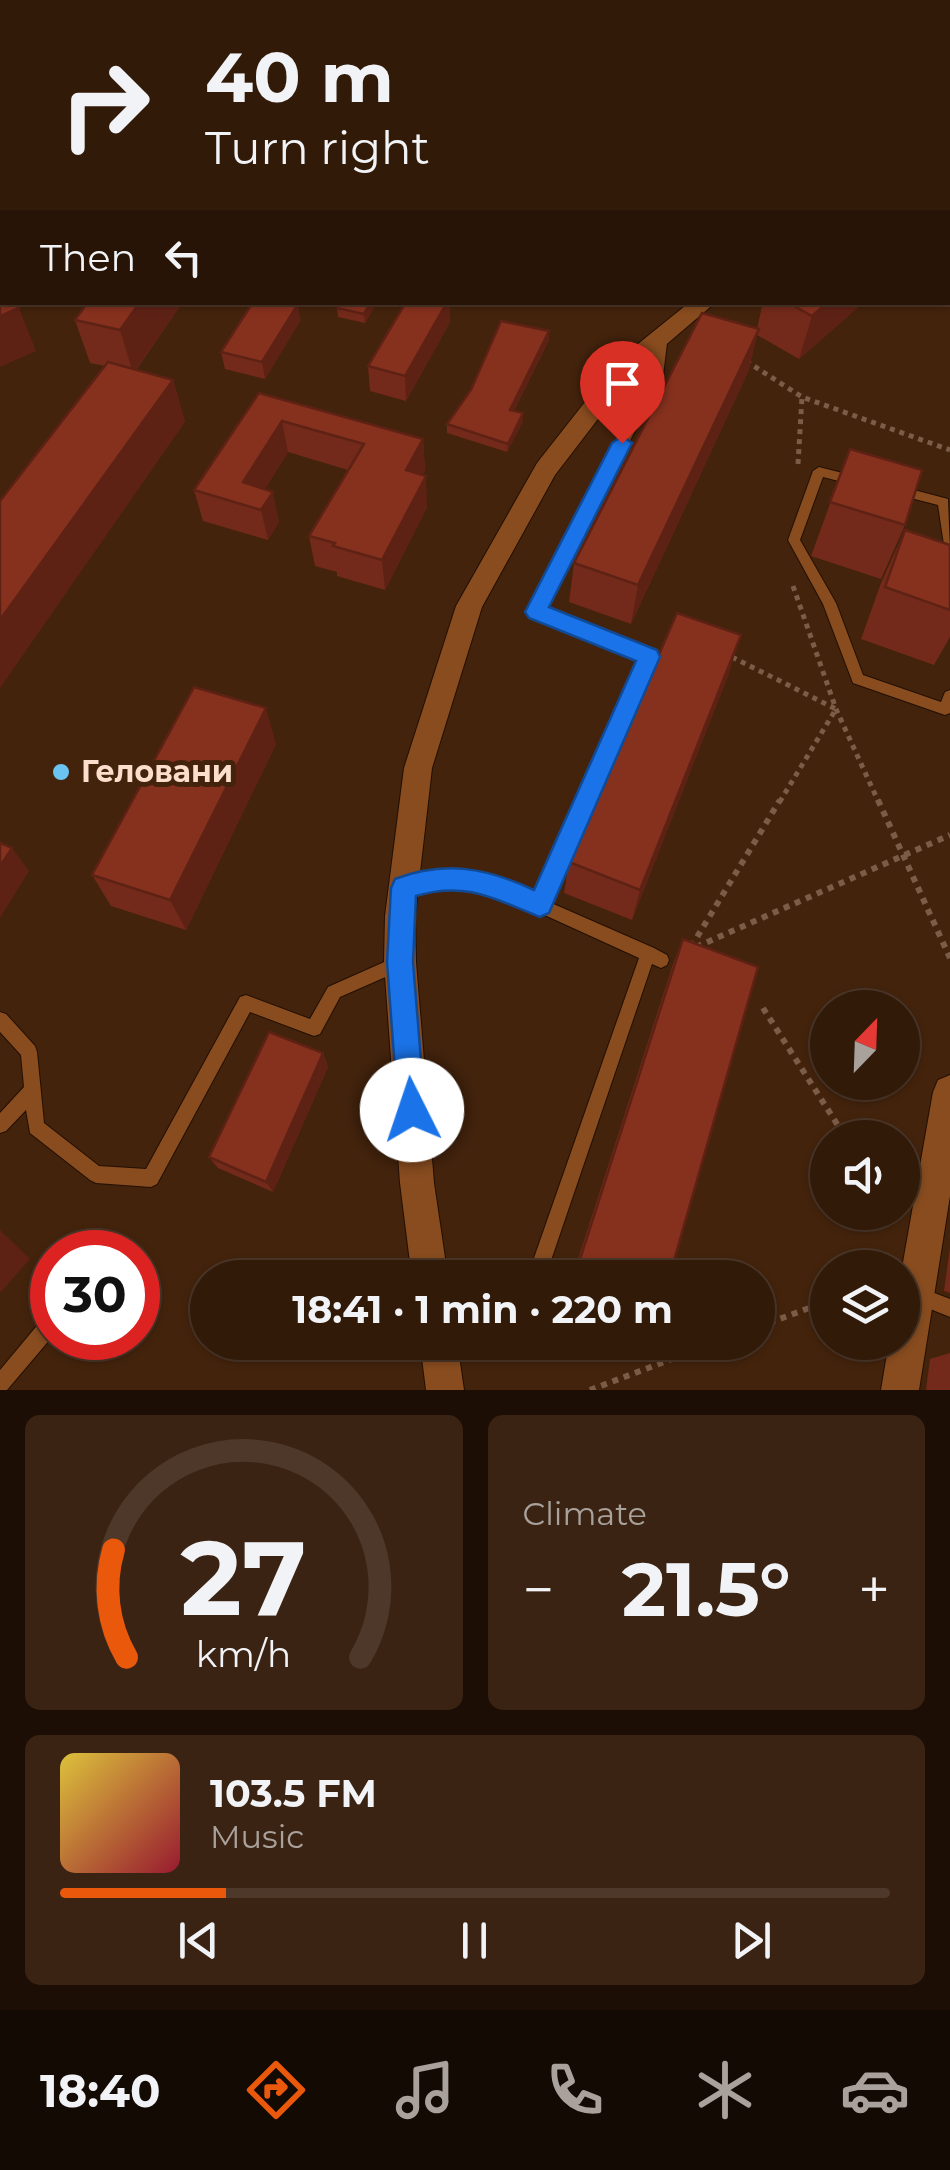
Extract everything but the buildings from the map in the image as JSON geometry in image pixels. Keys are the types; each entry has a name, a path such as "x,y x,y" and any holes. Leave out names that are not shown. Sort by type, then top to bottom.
{"street":[{"path":"428,1260 417,1183 400,962 418,768 469,606 546,468 626,366 701,305"},
{"path":"900,1390 934,1302 950,1092"},
{"path":"441,1360 445,1390"}],"lane":[{"path":"540,905 649,657 536,612 656,376 662,335"},
{"path":"873,484 819,471 794,540 829,603 858,679 945,709 950,696"},
{"path":"890,489 944,502 950,543"},
{"path":"404,888 440,878 493,883 655,956 543,1260"},
{"path":"0,1020 29,1052 36,1127 96,1174 151,1178 246,1003 314,1028 334,992 400,962"},
{"path":"0,1125 33,1090"},
{"path":"0,1384 30,1349"}],"path":[{"path":"740,357 802,397 950,450"},
{"path":"722,652 836,709 689,950 950,835"},
{"path":"762,1008 834,1120"},
{"path":"775,1321 810,1308"},
{"path":"590,1390 669,1360"}],"place":[{"name":"Геловани","path":"61,772"}],"route":[{"path":"412,1110 400,962 404,888 440,878 493,883 540,905 649,657 536,612 622,443"}]}
